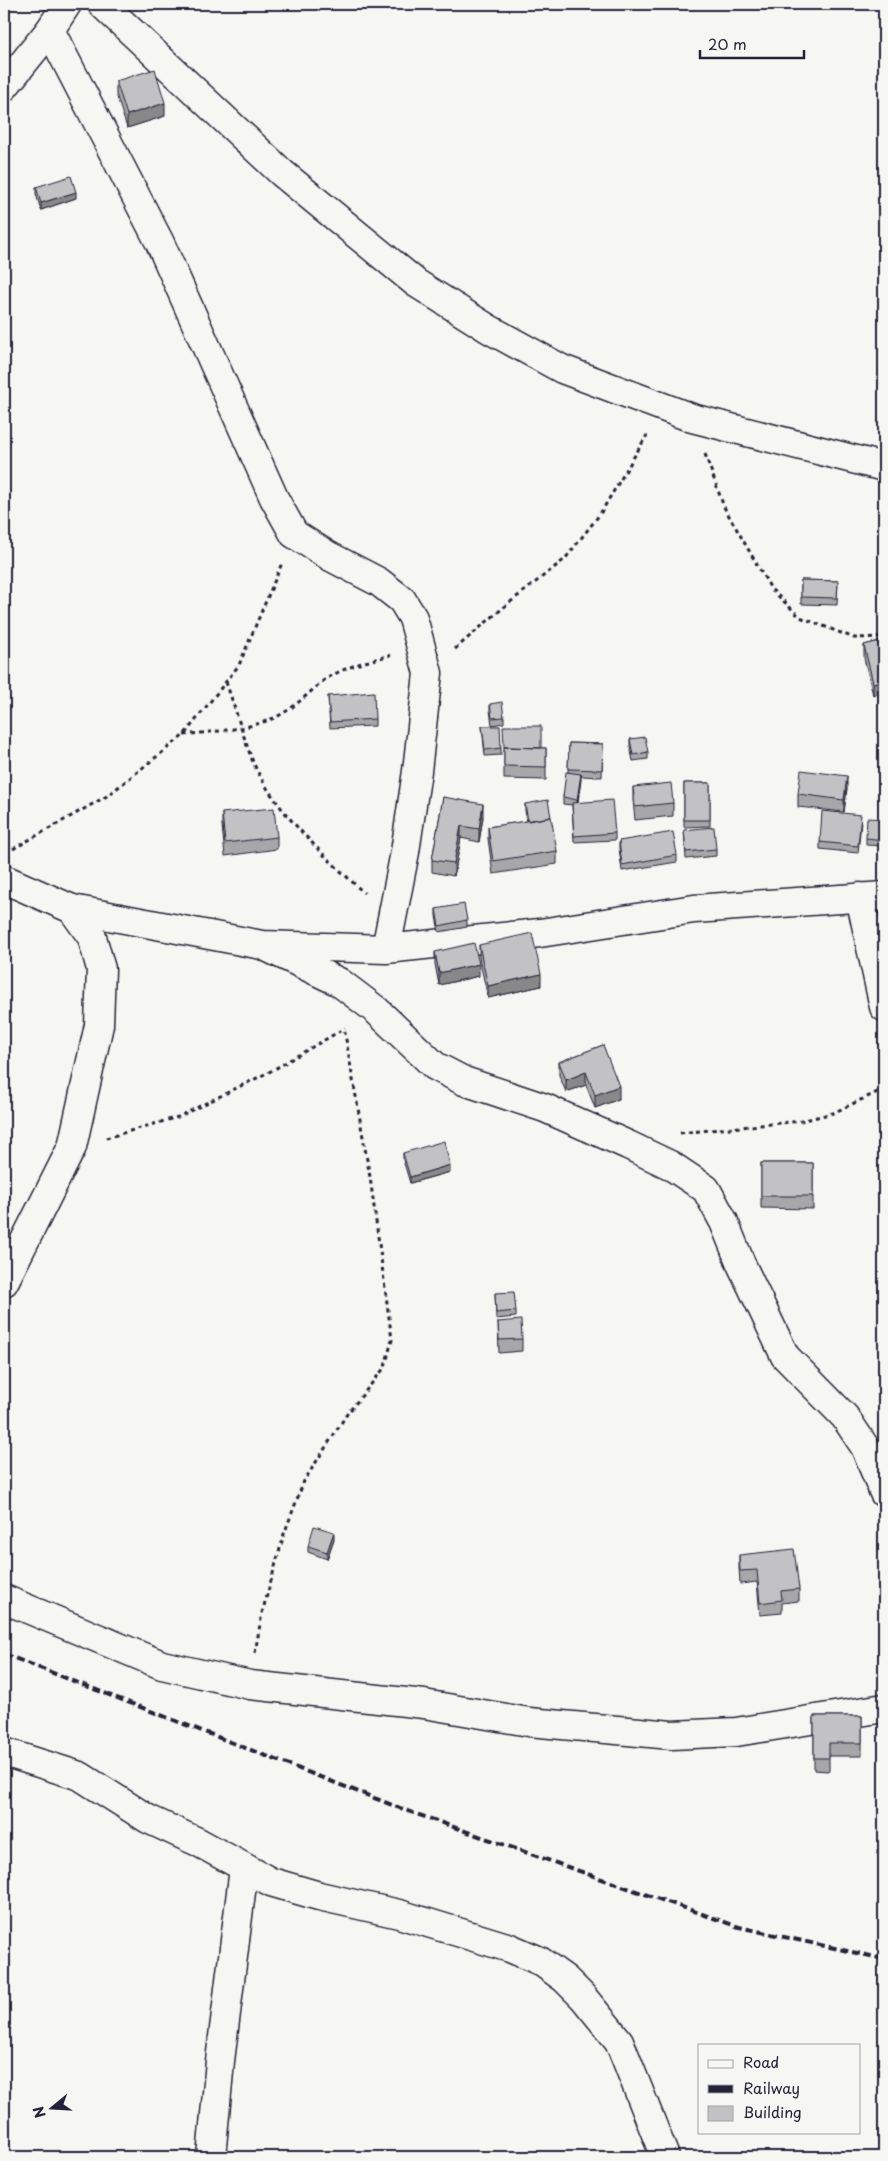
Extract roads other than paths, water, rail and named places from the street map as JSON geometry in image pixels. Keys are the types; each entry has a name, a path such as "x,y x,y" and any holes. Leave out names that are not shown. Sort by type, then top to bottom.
{"street":[{"path":"4,87 50,30 67,4"},
{"path":"102,4 282,173 416,283 489,329 562,369 692,418 884,467"},
{"path":"50,30 160,243 274,498 294,534 329,556 378,582 402,600 412,618 422,646 428,673 418,771 386,949"},
{"path":"4,879 72,909 262,946 386,949 540,933 694,909 872,897 884,1007"},
{"path":"4,1282 72,1147 99,1025 101,969 92,937 72,909"},
{"path":"262,946 340,982 376,1010 435,1066 464,1081 545,1108 670,1164 706,1189 724,1222 741,1264 785,1356 844,1417 864,1447 884,1492"},
{"path":"4,1599 162,1665 250,1685 424,1704 529,1722 672,1736 736,1732 884,1708"},
{"path":"4,1752 80,1776 148,1819 198,1842 271,1882 319,1896 399,1914 510,1948 540,1961 565,1979 583,1997 619,2041 665,2157"},
{"path":"211,2157 220,2061 244,1868"}],"railway":[{"path":"4,1654 405,1810 739,1927 884,1959"}]}
